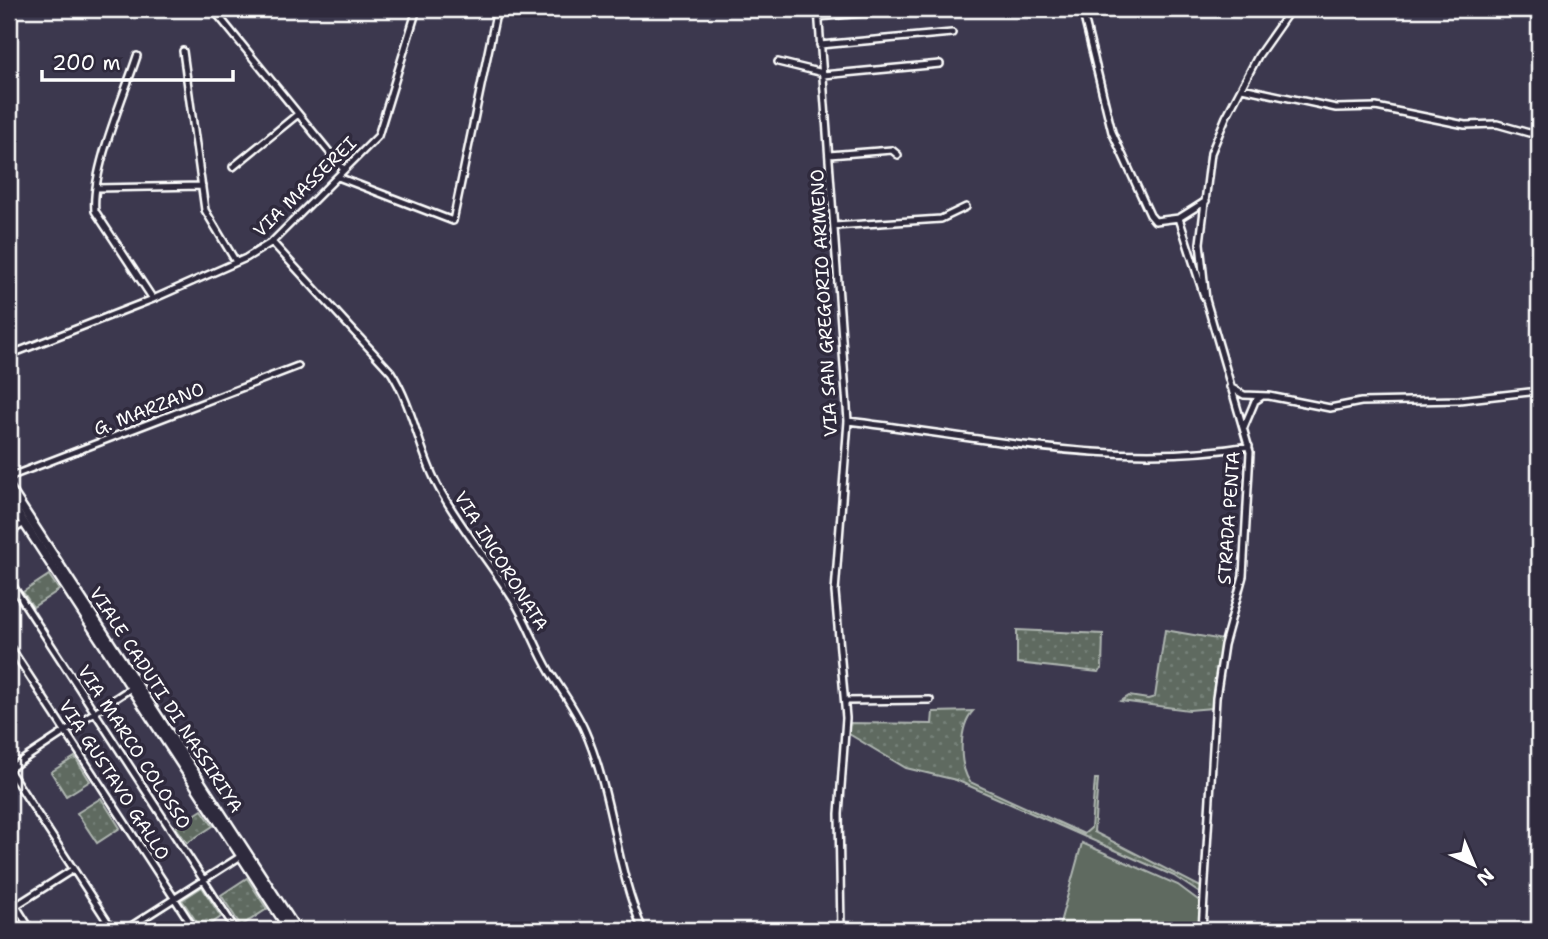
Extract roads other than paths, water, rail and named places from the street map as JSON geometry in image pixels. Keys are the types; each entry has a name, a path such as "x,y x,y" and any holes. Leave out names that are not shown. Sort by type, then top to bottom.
{"main road":[{"name":"VIALE CADUTI DI NASSIRIYA","path":"9,488 297,930"},
{"name":"VIALE CADUTI DI NASSIRIYA","path":"9,499 289,930"}],"street":[{"path":"213,9 344,170"},
{"name":"VIA MASSEREI","path":"9,355 153,299 236,262 272,242 379,136 417,9"},
{"path":"338,177 453,221 498,9"},
{"path":"807,9 818,12 907,9"},
{"path":"1082,9 1112,132 1150,215 1155,221 1179,218 1207,200"},
{"name":"STRADA PENTA","path":"1202,930 1216,698 1224,645 1242,576 1249,446 1206,300 1200,243 1211,153 1258,56 1291,9"},
{"name":"VIA SAN GREGORIO ARMENO","path":"818,12 848,421 835,592 845,701 839,814 841,930"},
{"path":"820,45 951,33"},
{"path":"183,51 205,210 236,262"},
{"path":"137,56 96,188 95,211 153,299"},
{"path":"778,62 823,74 940,64"},
{"path":"1242,88 1336,108 1376,107 1465,125 1497,124 1529,133 1539,131"},
{"path":"233,167 298,114"},
{"path":"829,155 891,150 898,155"},
{"path":"96,188 202,186"},
{"path":"834,226 941,219 966,208"},
{"path":"1179,218 1206,300"},
{"name":"VIA INCORONATA","path":"272,242 391,372 401,389 417,441 439,490 530,627 548,668 585,729 599,766 635,913 643,930"},
{"name":"G. MARZANO","path":"9,477 299,366"},
{"path":"1230,387 1244,395 1330,408 1361,402 1459,400 1539,391"},
{"path":"1244,428 1255,401 1261,397"},
{"path":"848,421 1031,445 1141,456 1249,446"},
{"path":"9,533 24,523"},
{"name":"VIA MARCO COLOSSO","path":"9,580 236,930"},
{"name":"VIA GUSTAVO GALLO","path":"9,645 195,930"},
{"path":"113,930 9,770 131,688"},
{"path":"845,701 930,700"},
{"path":"125,930 241,856"},
{"path":"9,910 72,870"},
{"path":"9,895 32,930"}]}
